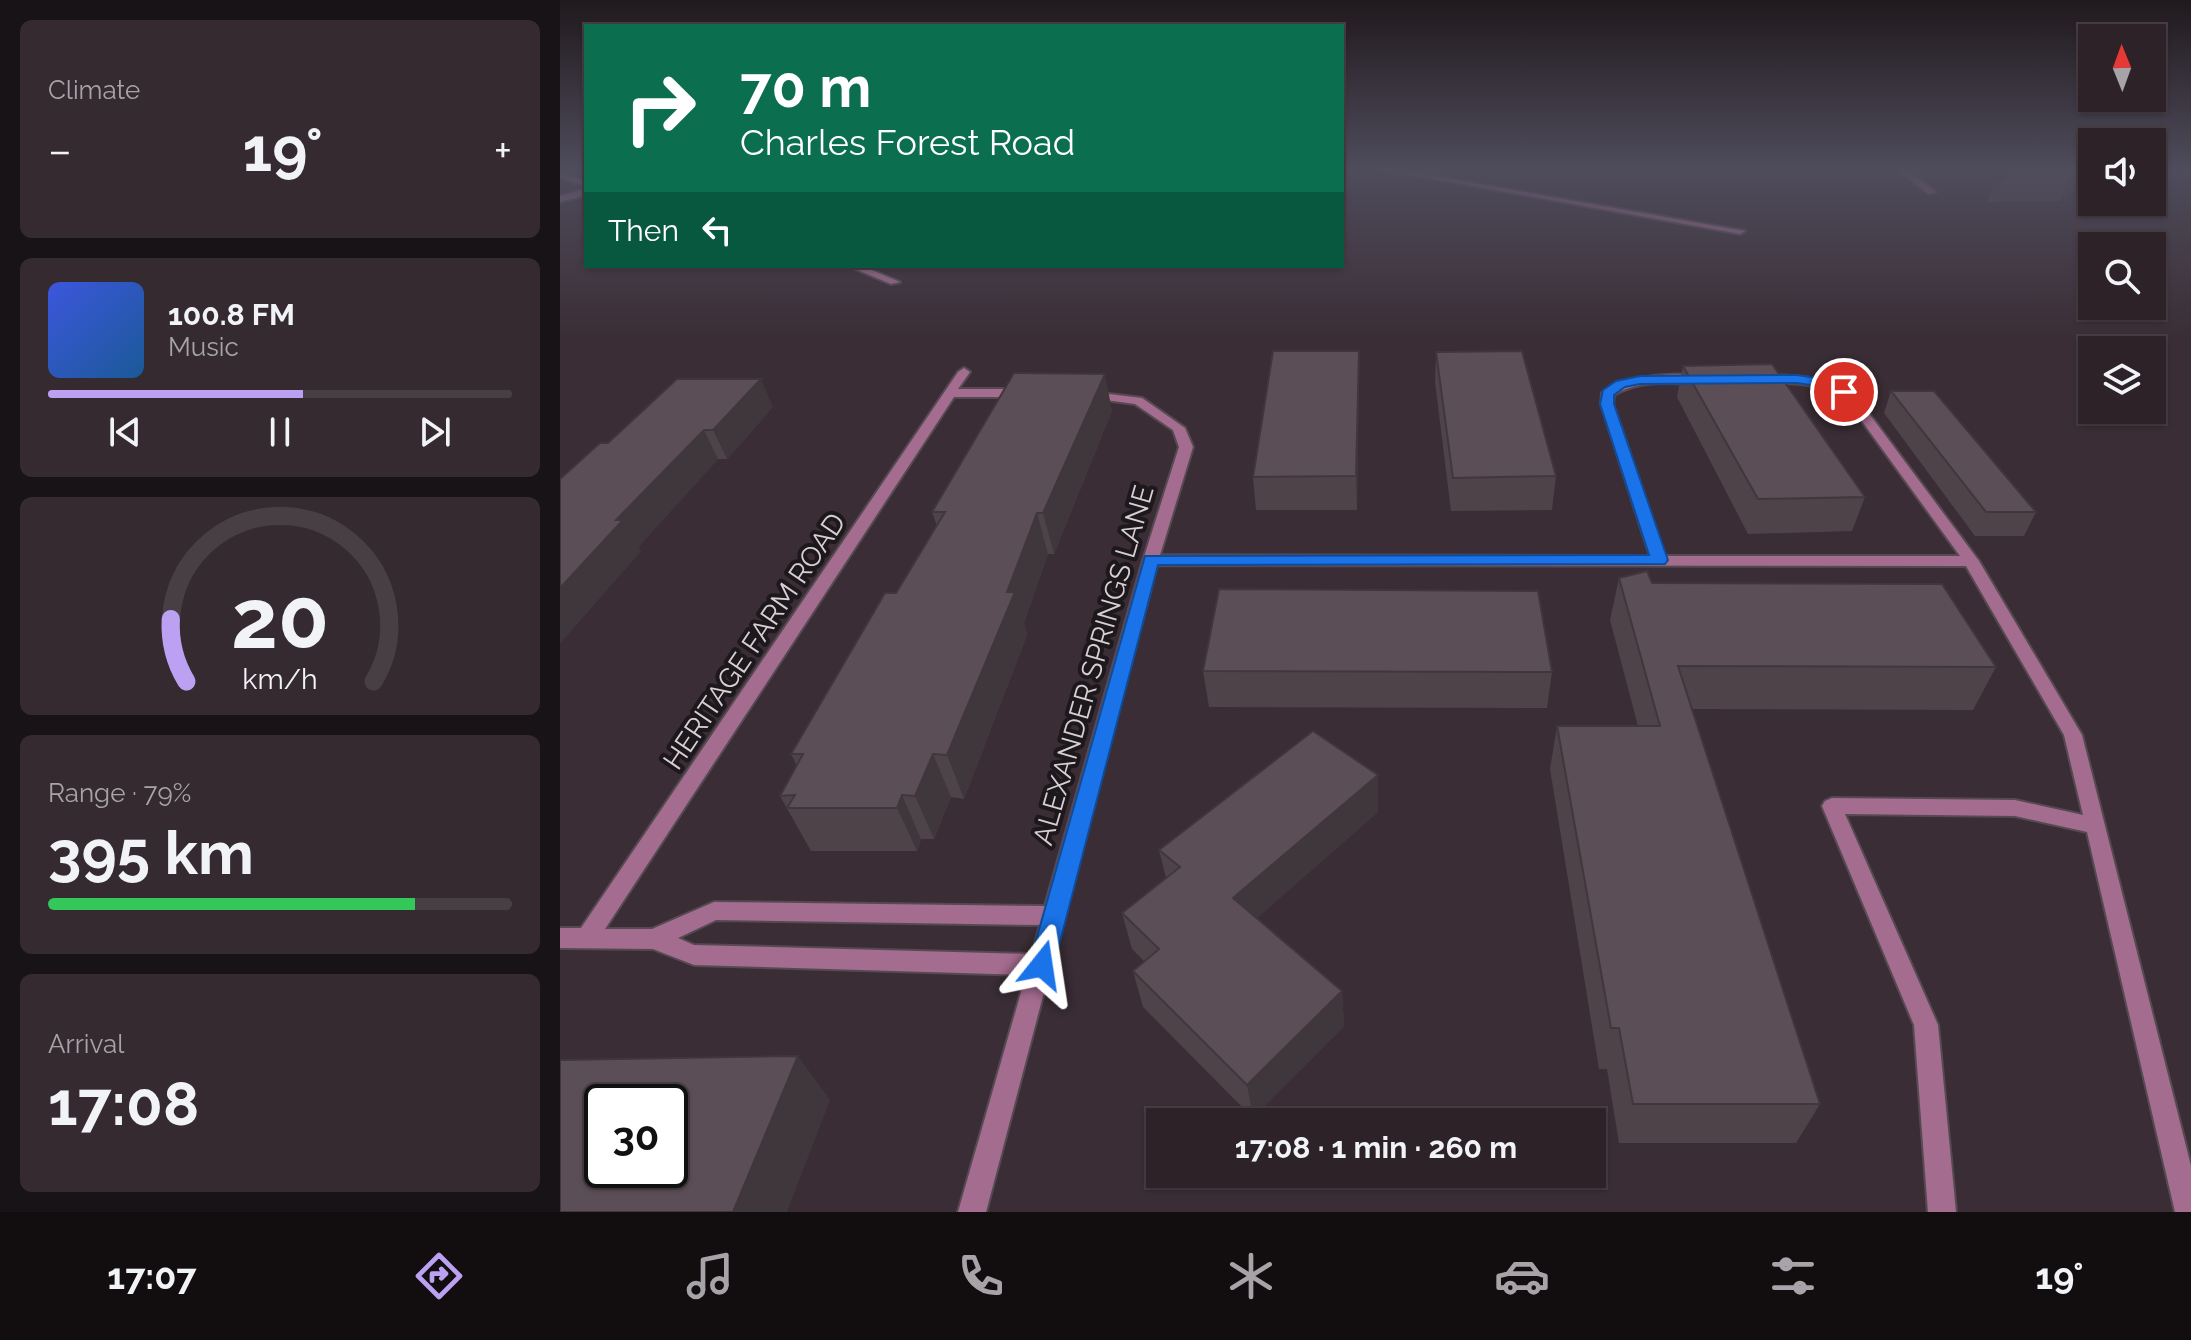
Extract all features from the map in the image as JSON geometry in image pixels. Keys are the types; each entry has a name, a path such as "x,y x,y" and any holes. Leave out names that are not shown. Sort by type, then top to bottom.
{"street":[{"path":"1714,227 1740,231"},
{"path":"858,268 895,282"},
{"name":"HERITAGE FARM ROAD","path":"587,938 964,372"},
{"path":"1659,560 1607,404 1608,393 1621,384 1640,380 1797,379 1819,382 1844,392 1971,561 2073,735 2189,1212"},
{"path":"950,393 1041,393"},
{"name":"ALEXANDER SPRINGS LANE","path":"972,1212 1151,560 1186,447 1179,428 1138,401 1101,394 1071,394"},
{"path":"1151,560 1971,561"},
{"path":"1942,1212 1926,1025 1832,806 2015,808 2095,826"},
{"path":"654,939 714,911 1055,916"},
{"path":"560,938 654,939 694,955 1042,965"}],"building":[{"path":"1273,351 1359,351 1356,476 1253,477"},
{"path":"1522,351 1556,476 1453,478 1436,352"},
{"path":"1772,364 1865,497 1758,499 1683,366"},
{"path":"1014,373 1105,374 1043,513 1037,513 1007,592 1015,592 947,755 933,754 915,796 902,795 897,808 787,808 795,795 780,796 803,754 791,754 885,593 896,593 945,512 932,512"},
{"path":"677,379 761,379 713,430 704,430 616,520 623,520 560,588 560,479 600,443 608,443"},
{"path":"1891,391 1934,391 2036,512 1986,512"},
{"path":"1647,571 1652,583 1942,584 1996,667 1678,666 1820,1104 1633,1104 1619,1028 1611,1028 1557,726 1660,726 1619,578"},
{"path":"1219,589 1538,591 1552,672 1203,671"},
{"path":"1313,731 1378,775 1233,898 1342,991 1247,1085 1133,971 1159,949 1122,913 1180,867 1159,850"},
{"path":"798,1056 733,1212 560,1212 560,1060"}],"route":[{"path":"1042,965 1151,560 1659,560 1607,404 1608,393 1621,384 1640,380 1797,379 1819,382 1844,392"}]}
